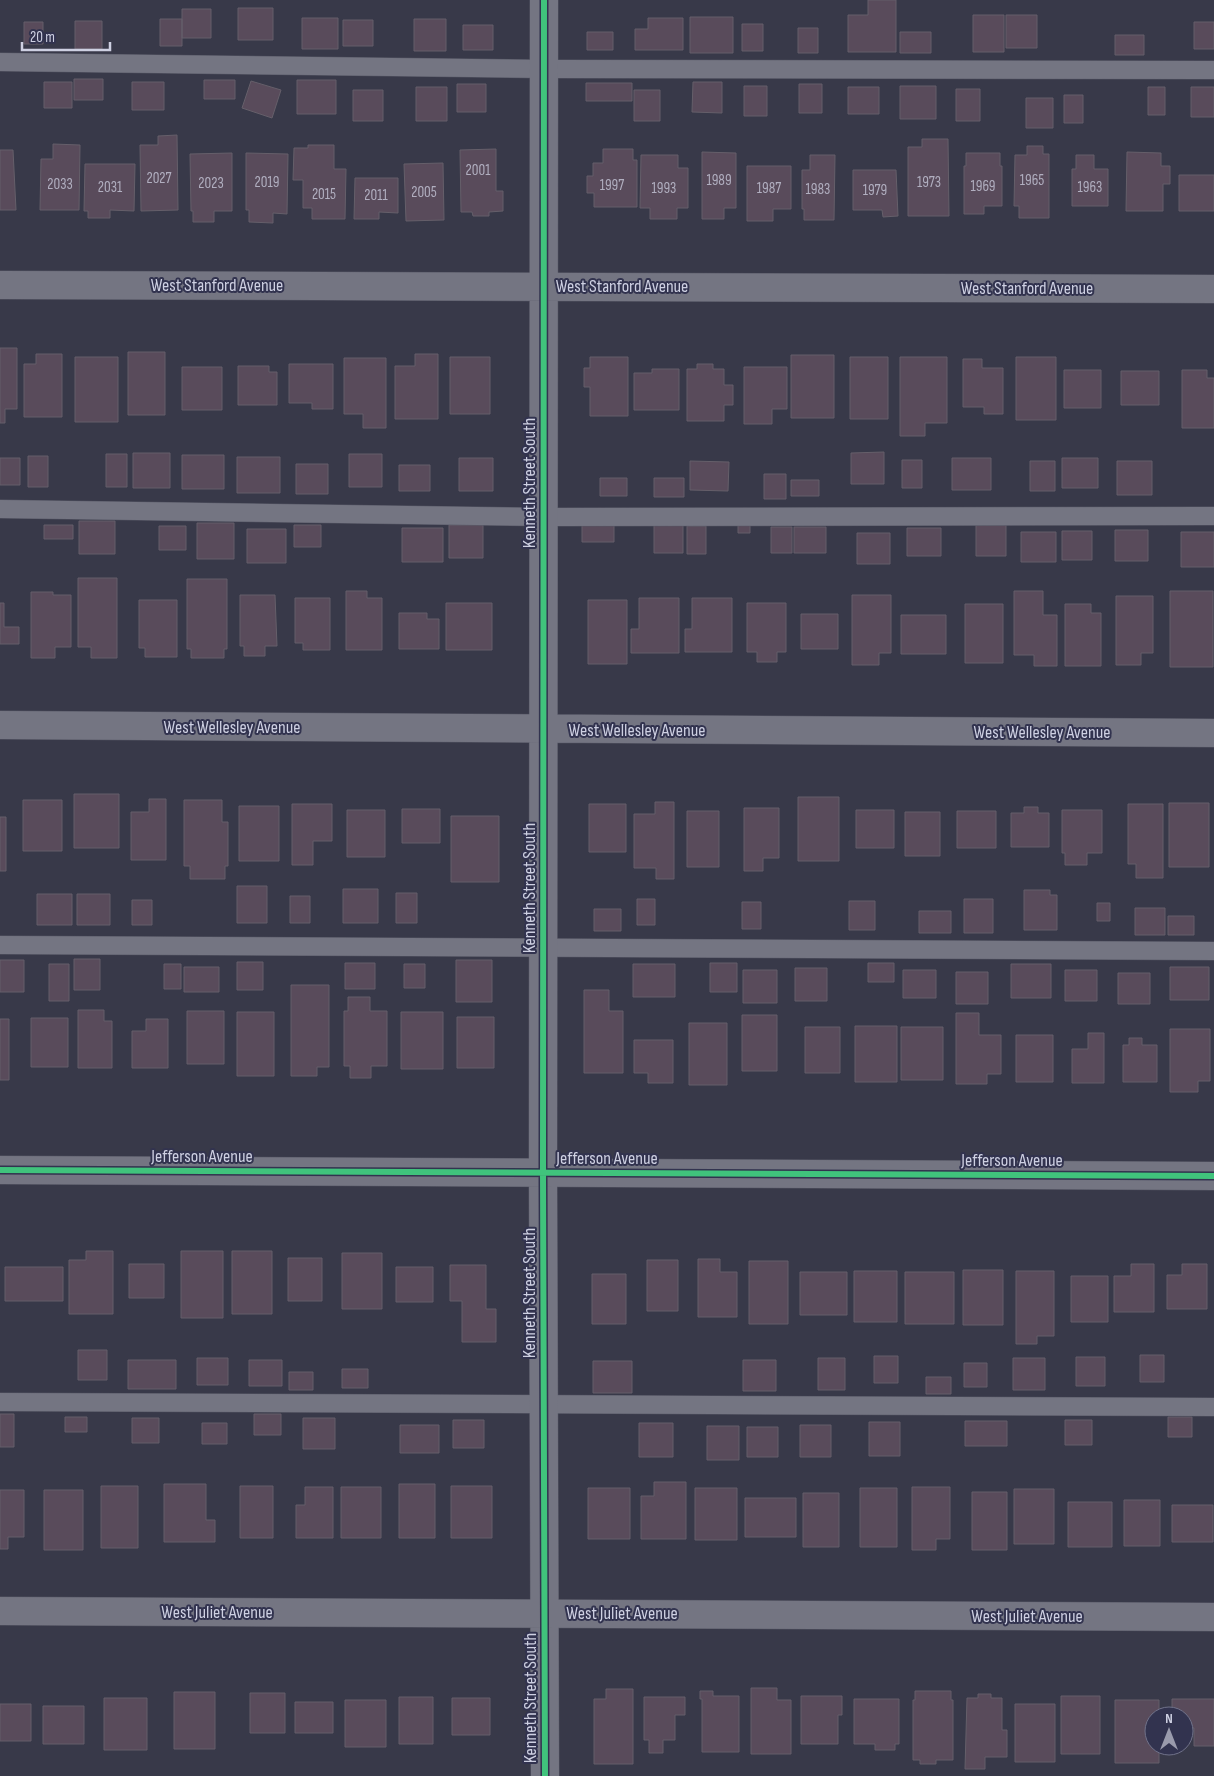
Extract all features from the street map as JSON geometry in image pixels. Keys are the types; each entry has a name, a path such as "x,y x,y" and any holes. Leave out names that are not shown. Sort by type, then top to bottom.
{"street":[{"name":"Kenneth Street South","path":"544,0 543,1172 545,1776"},
{"name":"West Stanford Avenue","path":"0,285 1214,290"},
{"name":"West Wellesley Avenue","path":"0,725 1214,733"},
{"name":"Jefferson Avenue","path":"0,1170 1214,1176"},
{"name":"West Juliet Avenue","path":"0,1611 1214,1617"}],"lane":[{"path":"0,62 545,69 1214,70"},
{"path":"0,509 544,517 1214,516"},
{"path":"0,945 1214,950"},
{"path":"0,1402 1214,1407"}],"building":[{"path":"868,0 896,0 896,52 848,52 848,15 868,15"},
{"path":"238,8 273,8 273,40 238,40"},
{"path":"182,9 211,9 211,38 182,38"},
{"path":"973,15 1004,15 1004,52 973,52"},
{"path":"1006,15 1037,15 1037,48 1006,48"},
{"path":"690,17 733,17 733,53 690,53"},
{"path":"302,18 338,18 338,49 302,49"},
{"path":"648,18 683,18 683,50 635,50 635,29 648,29"},
{"path":"160,19 182,19 182,46 160,46"},
{"path":"414,19 446,19 446,51 414,51"},
{"path":"343,20 373,20 373,46 343,46"},
{"path":"75,21 102,21 102,49 75,49"},
{"path":"24,22 43,22 43,44 24,44"},
{"path":"1194,22 1214,22 1214,49 1194,49"},
{"path":"742,24 763,24 763,51 742,51"},
{"path":"463,25 493,25 493,50 463,50"},
{"path":"798,28 818,28 818,53 798,53"},
{"path":"587,32 613,32 613,50 587,50"},
{"path":"900,32 931,32 931,53 900,53"},
{"path":"1115,35 1144,35 1144,55 1115,55"},
{"path":"74,79 103,79 103,100 74,100"},
{"path":"204,80 235,80 235,99 204,99"},
{"path":"297,80 336,80 336,114 297,114"},
{"path":"251,81 281,90 272,118 242,108"},
{"path":"44,82 72,82 72,108 44,108"},
{"path":"132,82 164,82 164,110 132,110"},
{"path":"693,82 722,82 722,113 692,112"},
{"path":"586,83 632,83 632,101 586,101"},
{"path":"457,84 486,84 486,112 457,112"},
{"path":"799,84 822,84 822,113 799,113"},
{"path":"744,86 767,86 767,116 744,116"},
{"path":"900,86 936,86 936,119 900,119"},
{"path":"416,87 447,87 447,121 416,121"},
{"path":"848,87 879,87 879,114 848,114"},
{"path":"1148,87 1165,87 1165,115 1148,115"},
{"path":"1191,87 1214,87 1214,117 1191,117"},
{"path":"956,89 980,89 980,121 956,121"},
{"path":"353,90 383,90 383,121 353,121"},
{"path":"634,90 660,90 660,121 634,121"},
{"path":"1064,95 1083,95 1083,123 1064,123"},
{"path":"1026,98 1053,98 1053,128 1026,128"},
{"path":"177,135 178,210 141,211 140,145 158,145 158,136"},
{"path":"922,139 948,139 949,216 908,216 908,147 922,147"},
{"path":"53,144 80,145 79,210 40,210 41,159 53,159"},
{"path":"308,145 334,145 334,169 346,169 345,219 312,219 312,208 303,208 303,180 293,180 294,148 308,148"},
{"path":"1027,146 1043,146 1043,154 1049,154 1049,218 1019,218 1019,206 1014,206 1015,155 1027,155"},
{"path":"496,149 496,191 503,191 503,211 489,212 489,216 473,216 472,212 461,212 460,150"},
{"path":"603,149 633,149 633,160 637,160 637,207 594,207 594,193 587,193 587,176 593,176 593,163 603,163"},
{"path":"0,150 13,150 16,210 0,210"},
{"path":"702,152 736,153 736,208 724,208 724,219 702,219"},
{"path":"1127,152 1161,153 1161,166 1170,166 1170,184 1163,184 1163,211 1126,211"},
{"path":"232,153 232,211 214,211 214,222 193,222 193,211 191,211 190,154"},
{"path":"246,153 288,154 287,214 273,213 273,223 249,222 249,210 246,210"},
{"path":"966,153 1000,153 1000,166 1002,166 1002,206 984,206 984,214 964,214 964,166 966,166"},
{"path":"641,155 678,155 678,168 688,168 688,208 677,208 677,219 650,219 650,208 640,208"},
{"path":"810,155 835,155 834,220 804,220 804,209 802,209 802,170 810,170"},
{"path":"1076,155 1094,155 1094,169 1108,169 1108,206 1072,206 1072,169 1076,169"},
{"path":"443,163 444,220 406,221 404,164"},
{"path":"85,164 135,164 134,211 110,210 110,218 88,218 88,211 84,211"},
{"path":"747,166 791,166 791,209 773,209 773,221 747,221"},
{"path":"853,170 896,170 898,216 883,217 882,210 853,210"},
{"path":"1179,175 1214,175 1214,211 1179,211"},
{"path":"355,178 398,178 398,213 379,212 379,219 354,219"},
{"path":"0,348 17,348 17,409 5,409 5,423 0,423"},
{"path":"128,352 165,352 165,415 128,415"},
{"path":"36,354 62,354 62,417 24,417 24,364 36,364"},
{"path":"415,354 438,354 438,419 395,419 395,366 415,366"},
{"path":"791,355 834,355 834,418 791,418"},
{"path":"75,357 118,357 118,422 75,422"},
{"path":"450,357 490,357 490,414 450,414"},
{"path":"590,357 628,357 628,416 590,416 590,387 584,387 584,368 590,368"},
{"path":"850,357 888,357 888,419 850,419"},
{"path":"900,357 947,357 947,423 925,423 925,436 900,436"},
{"path":"1016,357 1056,357 1056,420 1016,420"},
{"path":"344,358 386,358 386,428 363,428 363,414 344,414"},
{"path":"963,359 982,359 982,368 1003,368 1003,414 984,414 984,407 963,407"},
{"path":"289,364 333,364 333,409 312,409 312,403 289,403"},
{"path":"697,364 713,364 713,369 724,369 724,385 733,385 733,405 724,405 724,421 687,421 687,369 697,369"},
{"path":"238,366 269,366 269,372 277,372 277,405 238,405"},
{"path":"182,367 222,367 222,410 182,410"},
{"path":"744,367 787,367 787,409 772,409 772,424 744,424"},
{"path":"652,369 679,369 679,410 634,410 634,373 652,373"},
{"path":"1064,370 1101,370 1101,408 1064,408"},
{"path":"1182,370 1207,370 1207,378 1214,378 1214,428 1182,428"},
{"path":"1121,371 1159,371 1159,405 1121,405"},
{"path":"884,452 884,484 851,484 851,453"},
{"path":"133,453 170,453 170,488 133,488"},
{"path":"106,454 127,454 127,487 106,487"},
{"path":"349,454 382,454 382,487 349,487"},
{"path":"182,455 224,455 224,489 182,489"},
{"path":"28,456 48,456 48,487 28,487"},
{"path":"237,457 280,457 280,493 237,493"},
{"path":"0,458 20,458 20,485 0,485"},
{"path":"459,458 493,458 493,491 459,491"},
{"path":"952,458 991,458 991,490 952,490"},
{"path":"1062,458 1098,458 1098,488 1062,488"},
{"path":"902,460 922,460 922,488 902,488"},
{"path":"690,461 729,462 728,491 690,490"},
{"path":"1030,461 1055,461 1055,491 1030,491"},
{"path":"1117,461 1152,461 1152,495 1117,495"},
{"path":"296,464 328,464 328,494 296,494"},
{"path":"399,465 430,465 430,491 399,491"},
{"path":"764,474 786,474 786,499 764,499"},
{"path":"600,478 627,478 627,496 600,496"},
{"path":"654,478 684,478 684,497 654,497"},
{"path":"791,480 819,480 819,496 791,496"},
{"path":"79,521 115,521 115,554 79,554"},
{"path":"197,523 234,523 234,559 197,559"},
{"path":"654,523 683,523 683,553 654,553"},
{"path":"582,524 614,524 614,542 582,542"},
{"path":"44,525 73,525 73,539 44,539"},
{"path":"294,525 321,525 321,547 294,547"},
{"path":"449,525 483,525 483,558 449,558"},
{"path":"738,525 750,525 750,533 738,533"},
{"path":"976,525 1006,525 1006,556 976,556"},
{"path":"159,526 186,526 186,550 159,550"},
{"path":"687,526 706,526 706,554 687,554"},
{"path":"771,527 792,527 792,553 771,553"},
{"path":"794,527 826,527 826,553 794,553"},
{"path":"402,528 443,528 443,562 402,562"},
{"path":"907,528 941,528 941,556 907,556"},
{"path":"247,529 286,529 286,563 247,563"},
{"path":"1115,530 1148,530 1148,561 1115,561"},
{"path":"1062,531 1092,531 1092,560 1062,560"},
{"path":"1021,532 1056,532 1056,562 1021,562"},
{"path":"1181,532 1214,532 1214,567 1181,567"},
{"path":"857,533 890,533 890,564 857,564"},
{"path":"78,578 117,578 117,658 91,658 91,647 78,647"},
{"path":"187,579 227,579 227,649 224,649 224,658 191,658 191,649 187,649"},
{"path":"346,591 367,591 367,598 382,598 382,650 346,650"},
{"path":"1014,591 1043,591 1043,615 1057,615 1057,666 1034,666 1034,655 1014,655"},
{"path":"1170,591 1213,591 1213,667 1170,667"},
{"path":"31,592 53,592 53,595 71,595 71,647 55,647 55,658 31,658"},
{"path":"240,595 275,595 277,646 265,646 265,656 244,656 244,646 240,646"},
{"path":"852,595 891,595 891,653 879,653 879,665 852,665"},
{"path":"1116,596 1153,596 1153,653 1141,653 1141,665 1116,665"},
{"path":"295,598 330,598 330,650 303,650 303,643 295,643"},
{"path":"639,598 679,598 679,653 631,653 631,629 639,629"},
{"path":"692,598 732,598 732,652 685,652 685,629 692,629"},
{"path":"139,600 177,600 177,657 145,657 145,648 139,648"},
{"path":"588,600 627,600 627,664 588,664"},
{"path":"0,603 4,603 4,627 19,627 19,644 0,644"},
{"path":"446,603 492,603 492,650 446,650"},
{"path":"747,603 786,603 786,652 777,652 777,662 757,662 757,652 747,652"},
{"path":"965,604 1003,604 1003,663 965,663"},
{"path":"1065,604 1091,604 1091,613 1101,613 1101,666 1065,666"},
{"path":"399,613 427,613 427,619 439,619 439,649 399,649"},
{"path":"801,614 838,614 838,649 801,649"},
{"path":"901,615 946,615 946,654 901,654"},
{"path":"74,794 119,794 119,848 74,848"},
{"path":"798,797 839,797 839,861 798,861"},
{"path":"149,799 166,799 166,860 131,860 131,812 149,812"},
{"path":"23,800 62,800 62,851 23,851"},
{"path":"184,800 222,800 222,822 228,822 228,866 225,866 225,879 190,879 190,866 184,866"},
{"path":"655,802 674,802 674,879 656,879 656,868 634,868 634,814 655,814"},
{"path":"1169,803 1209,803 1209,867 1169,867"},
{"path":"292,804 332,804 332,841 313,841 313,865 292,865"},
{"path":"589,804 626,804 626,852 589,852"},
{"path":"1128,804 1163,804 1163,878 1136,878 1136,864 1128,864"},
{"path":"239,806 279,806 279,861 239,861"},
{"path":"1024,807 1038,807 1038,813 1049,813 1049,847 1011,847 1011,813 1024,813"},
{"path":"744,808 779,808 779,858 763,858 763,871 744,871"},
{"path":"402,809 440,809 440,843 402,843"},
{"path":"347,810 385,810 385,857 347,857"},
{"path":"856,810 894,810 894,848 856,848"},
{"path":"1062,810 1102,810 1102,853 1087,853 1087,865 1065,865 1065,853 1062,853"},
{"path":"687,811 719,811 719,867 687,867"},
{"path":"957,811 996,811 996,848 957,848"},
{"path":"905,812 940,812 940,856 905,856"},
{"path":"451,816 499,816 499,882 451,882"},
{"path":"0,817 6,817 6,871 0,871"},
{"path":"237,886 267,886 267,923 237,923"},
{"path":"343,889 378,889 378,923 343,923"},
{"path":"1024,890 1050,890 1050,895 1057,895 1057,930 1024,930"},
{"path":"396,893 417,893 417,923 396,923"},
{"path":"37,894 72,894 72,925 37,925"},
{"path":"77,894 110,894 110,925 77,925"},
{"path":"290,896 310,896 310,923 290,923"},
{"path":"637,899 655,899 655,925 637,925"},
{"path":"964,899 993,899 993,933 964,933"},
{"path":"132,900 152,900 152,925 132,925"},
{"path":"849,901 875,901 875,930 849,930"},
{"path":"742,902 761,902 761,929 742,929"},
{"path":"1097,903 1110,903 1110,921 1097,921"},
{"path":"1135,908 1165,908 1165,935 1135,935"},
{"path":"594,909 621,909 621,931 594,931"},
{"path":"919,911 951,911 951,933 919,933"},
{"path":"1168,916 1194,916 1194,935 1168,935"},
{"path":"74,959 100,959 100,990 74,990"},
{"path":"0,960 24,960 24,992 0,992"},
{"path":"456,960 492,960 492,1002 456,1002"},
{"path":"237,962 263,962 263,990 237,990"},
{"path":"345,963 375,963 375,989 345,989"},
{"path":"710,963 737,963 737,992 710,992"},
{"path":"868,963 894,963 894,982 868,982"},
{"path":"49,964 69,964 69,1001 49,1001"},
{"path":"164,964 181,964 181,989 164,989"},
{"path":"404,964 425,964 425,988 404,988"},
{"path":"633,964 675,964 675,997 633,997"},
{"path":"1011,964 1051,964 1051,998 1011,998"},
{"path":"184,967 219,967 219,992 184,992"},
{"path":"1170,967 1209,967 1209,1000 1170,1000"},
{"path":"795,968 827,968 827,1001 795,1001"},
{"path":"743,970 777,970 777,1003 743,1003"},
{"path":"903,970 936,970 936,998 903,998"},
{"path":"1065,970 1097,970 1097,1001 1065,1001"},
{"path":"956,972 988,972 988,1004 956,1004"},
{"path":"1118,973 1150,973 1150,1004 1118,1004"},
{"path":"291,985 329,985 329,1067 317,1067 317,1076 291,1076"},
{"path":"584,990 609,990 609,1011 623,1011 623,1073 584,1073"},
{"path":"348,997 370,997 370,1011 387,1011 387,1066 371,1066 371,1078 350,1078 350,1066 344,1066 344,1011 348,1011"},
{"path":"78,1010 104,1010 104,1021 112,1021 112,1068 78,1068"},
{"path":"187,1011 224,1011 224,1064 187,1064"},
{"path":"237,1012 274,1012 274,1076 237,1076"},
{"path":"401,1012 443,1012 443,1069 401,1069"},
{"path":"956,1013 979,1013 979,1035 1001,1035 1001,1074 987,1074 987,1084 956,1084"},
{"path":"742,1015 777,1015 777,1071 742,1071"},
{"path":"457,1017 494,1017 494,1068 457,1068"},
{"path":"31,1018 68,1018 68,1067 31,1067"},
{"path":"0,1019 9,1019 9,1080 0,1080"},
{"path":"146,1019 168,1019 168,1068 132,1068 132,1031 146,1031"},
{"path":"689,1023 727,1023 727,1085 689,1085"},
{"path":"855,1026 897,1026 897,1082 855,1082"},
{"path":"805,1027 840,1027 840,1073 805,1073"},
{"path":"901,1027 943,1027 943,1080 901,1080"},
{"path":"1170,1029 1210,1029 1210,1081 1198,1081 1198,1092 1170,1092"},
{"path":"1088,1033 1104,1033 1104,1083 1072,1083 1072,1049 1088,1049"},
{"path":"1016,1035 1053,1035 1053,1082 1016,1082"},
{"path":"1129,1038 1142,1038 1142,1045 1157,1045 1157,1082 1123,1082 1123,1045 1129,1045"},
{"path":"634,1040 673,1040 673,1083 648,1083 648,1073 634,1073"},
{"path":"86,1251 113,1251 113,1314 69,1314 69,1260 86,1260"},
{"path":"181,1251 223,1251 223,1318 181,1318"},
{"path":"232,1251 272,1251 272,1314 232,1314"},
{"path":"342,1253 382,1253 382,1309 342,1309"},
{"path":"288,1258 322,1258 322,1301 288,1301"},
{"path":"698,1259 720,1259 720,1272 737,1272 737,1317 698,1317"},
{"path":"647,1260 678,1260 678,1311 647,1311"},
{"path":"749,1261 788,1261 788,1324 749,1324"},
{"path":"129,1264 164,1264 164,1298 129,1298"},
{"path":"1131,1264 1154,1264 1154,1312 1114,1312 1114,1276 1131,1276"},
{"path":"1182,1264 1207,1264 1207,1309 1167,1309 1167,1275 1182,1275"},
{"path":"450,1265 486,1265 486,1309 496,1309 496,1342 462,1342 462,1301 450,1301"},
{"path":"5,1267 63,1267 63,1301 5,1301"},
{"path":"396,1267 433,1267 433,1302 396,1302"},
{"path":"963,1270 1003,1270 1003,1325 963,1325"},
{"path":"854,1271 897,1271 897,1322 854,1322"},
{"path":"1016,1271 1054,1271 1054,1336 1037,1336 1037,1344 1016,1344"},
{"path":"800,1272 847,1272 847,1315 800,1315"},
{"path":"905,1272 954,1272 954,1324 905,1324"},
{"path":"592,1274 626,1274 626,1324 592,1324"},
{"path":"1071,1276 1108,1276 1108,1322 1071,1322"},
{"path":"78,1350 107,1350 107,1380 78,1380"},
{"path":"1140,1355 1164,1355 1164,1382 1140,1382"},
{"path":"874,1356 898,1356 898,1383 874,1383"},
{"path":"1076,1357 1105,1357 1105,1386 1076,1386"},
{"path":"197,1358 228,1358 228,1385 197,1385"},
{"path":"818,1358 845,1358 845,1390 818,1390"},
{"path":"1013,1358 1045,1358 1045,1390 1013,1390"},
{"path":"128,1360 176,1360 176,1389 128,1389"},
{"path":"249,1360 282,1360 282,1386 249,1386"},
{"path":"743,1360 776,1360 776,1391 743,1391"},
{"path":"593,1361 632,1361 632,1393 593,1393"},
{"path":"964,1363 987,1363 987,1387 964,1387"},
{"path":"342,1369 368,1369 368,1388 342,1388"},
{"path":"289,1372 313,1372 313,1390 289,1390"},
{"path":"926,1377 951,1377 951,1394 926,1394"},
{"path":"0,1414 14,1414 14,1447 0,1447"},
{"path":"254,1414 281,1414 281,1435 254,1435"},
{"path":"65,1417 87,1417 87,1432 65,1432"},
{"path":"1168,1417 1192,1417 1192,1437 1168,1437"},
{"path":"132,1418 159,1418 159,1443 132,1443"},
{"path":"303,1418 335,1418 335,1449 303,1449"},
{"path":"453,1420 484,1420 484,1448 453,1448"},
{"path":"1065,1420 1092,1420 1092,1445 1065,1445"},
{"path":"965,1421 1007,1421 1007,1446 965,1446"},
{"path":"869,1422 900,1422 900,1456 869,1456"},
{"path":"202,1423 227,1423 227,1444 202,1444"},
{"path":"639,1423 673,1423 673,1457 639,1457"},
{"path":"400,1425 439,1425 439,1453 400,1453"},
{"path":"800,1425 831,1425 831,1457 800,1457"},
{"path":"707,1426 739,1426 739,1460 707,1460"},
{"path":"747,1427 778,1427 778,1457 747,1457"},
{"path":"654,1482 686,1482 686,1539 641,1539 641,1496 654,1496"},
{"path":"164,1484 206,1484 206,1520 215,1520 215,1542 164,1542"},
{"path":"399,1484 435,1484 435,1538 399,1538"},
{"path":"101,1486 138,1486 138,1548 101,1548"},
{"path":"240,1486 273,1486 273,1538 240,1538"},
{"path":"451,1486 492,1486 492,1538 451,1538"},
{"path":"305,1487 333,1487 333,1538 296,1538 296,1505 305,1505"},
{"path":"341,1487 381,1487 381,1538 341,1538"},
{"path":"912,1487 950,1487 950,1539 936,1539 936,1550 912,1550"},
{"path":"588,1488 630,1488 630,1539 588,1539"},
{"path":"695,1488 737,1488 737,1540 695,1540"},
{"path":"860,1488 897,1488 897,1547 860,1547"},
{"path":"1014,1489 1054,1489 1054,1544 1014,1544"},
{"path":"0,1490 24,1490 24,1537 8,1537 8,1549 0,1549"},
{"path":"44,1490 83,1490 83,1550 44,1550"},
{"path":"972,1492 1007,1492 1007,1550 972,1550"},
{"path":"803,1493 839,1493 839,1547 803,1547"},
{"path":"745,1498 796,1498 796,1537 745,1537"},
{"path":"1124,1500 1160,1500 1160,1546 1124,1546"},
{"path":"1068,1502 1112,1502 1112,1547 1068,1547"},
{"path":"1172,1505 1213,1505 1213,1542 1172,1542"},
{"path":"751,1688 777,1688 777,1700 791,1700 791,1754 751,1754"},
{"path":"606,1689 633,1689 633,1764 594,1764 594,1699 606,1699"},
{"path":"700,1691 713,1691 713,1696 739,1696 739,1752 702,1752 702,1699 700,1699"},
{"path":"915,1691 951,1691 951,1700 953,1700 953,1760 936,1760 936,1764 920,1764 920,1760 913,1760 913,1700 915,1700"},
{"path":"174,1692 215,1692 215,1749 174,1749"},
{"path":"250,1693 285,1693 285,1733 250,1733"},
{"path":"978,1694 991,1694 991,1698 1002,1698 1002,1730 1007,1730 1007,1757 985,1757 985,1769 965,1769 967,1698 978,1698"},
{"path":"801,1696 842,1696 842,1715 838,1715 838,1744 801,1744"},
{"path":"1061,1696 1100,1696 1100,1754 1061,1754"},
{"path":"399,1697 433,1697 433,1744 399,1744"},
{"path":"644,1697 685,1697 685,1715 675,1715 675,1740 663,1740 663,1753 649,1753 649,1740 644,1740"},
{"path":"104,1698 147,1698 147,1750 104,1750"},
{"path":"452,1698 490,1698 490,1735 452,1735"},
{"path":"854,1699 899,1699 899,1744 895,1744 895,1750 875,1750 875,1744 854,1744"},
{"path":"1172,1699 1214,1699 1214,1746 1194,1746 1194,1706 1172,1706"},
{"path":"345,1700 386,1700 386,1747 345,1747"},
{"path":"1115,1700 1159,1700 1159,1706 1144,1706 1144,1756 1159,1756 1159,1763 1115,1763"},
{"path":"295,1702 333,1702 333,1733 295,1733"},
{"path":"0,1704 31,1704 31,1741 0,1741"},
{"path":"1015,1704 1055,1704 1055,1762 1015,1762"},
{"path":"43,1706 84,1706 84,1744 43,1744"}],"cycle path":[{"path":"544,0 543,1172 545,1776"},
{"path":"0,1170 1214,1176"}]}
